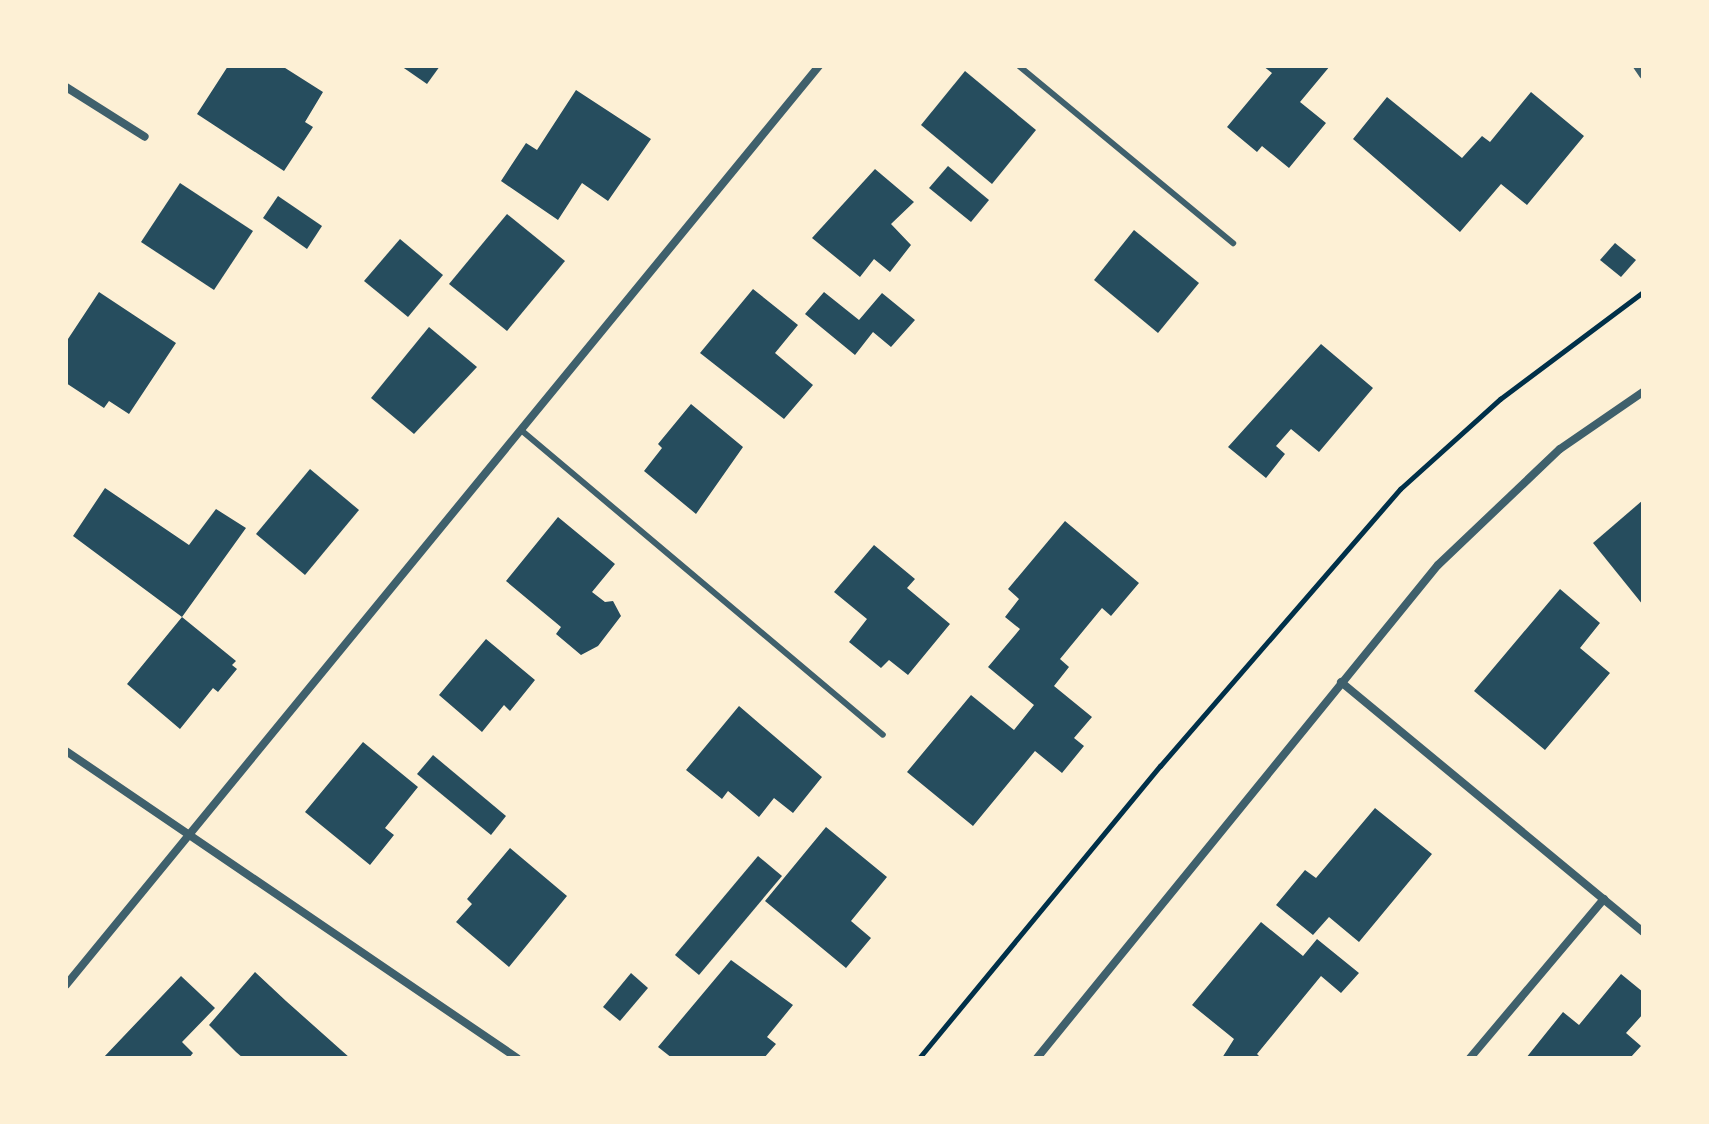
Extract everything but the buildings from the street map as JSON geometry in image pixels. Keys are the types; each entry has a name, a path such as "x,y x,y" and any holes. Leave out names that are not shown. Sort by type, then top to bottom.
{"street":[{"path":"66,985 189,831 819,66"},
{"path":"1637,66 1643,75"},
{"path":"66,87 145,137"},
{"path":"1037,1058 1341,682 1449,555 1560,449 1643,392"},
{"path":"1341,682 1643,932"},
{"path":"66,751 189,831 517,1058"},
{"path":"1470,1058 1604,899"}],"lane":[{"path":"1019,66 1233,243"},
{"path":"521,430 883,735"}],"path":[{"path":"919,1058 1160,766 1400,489 1512,389 1643,292"}]}
